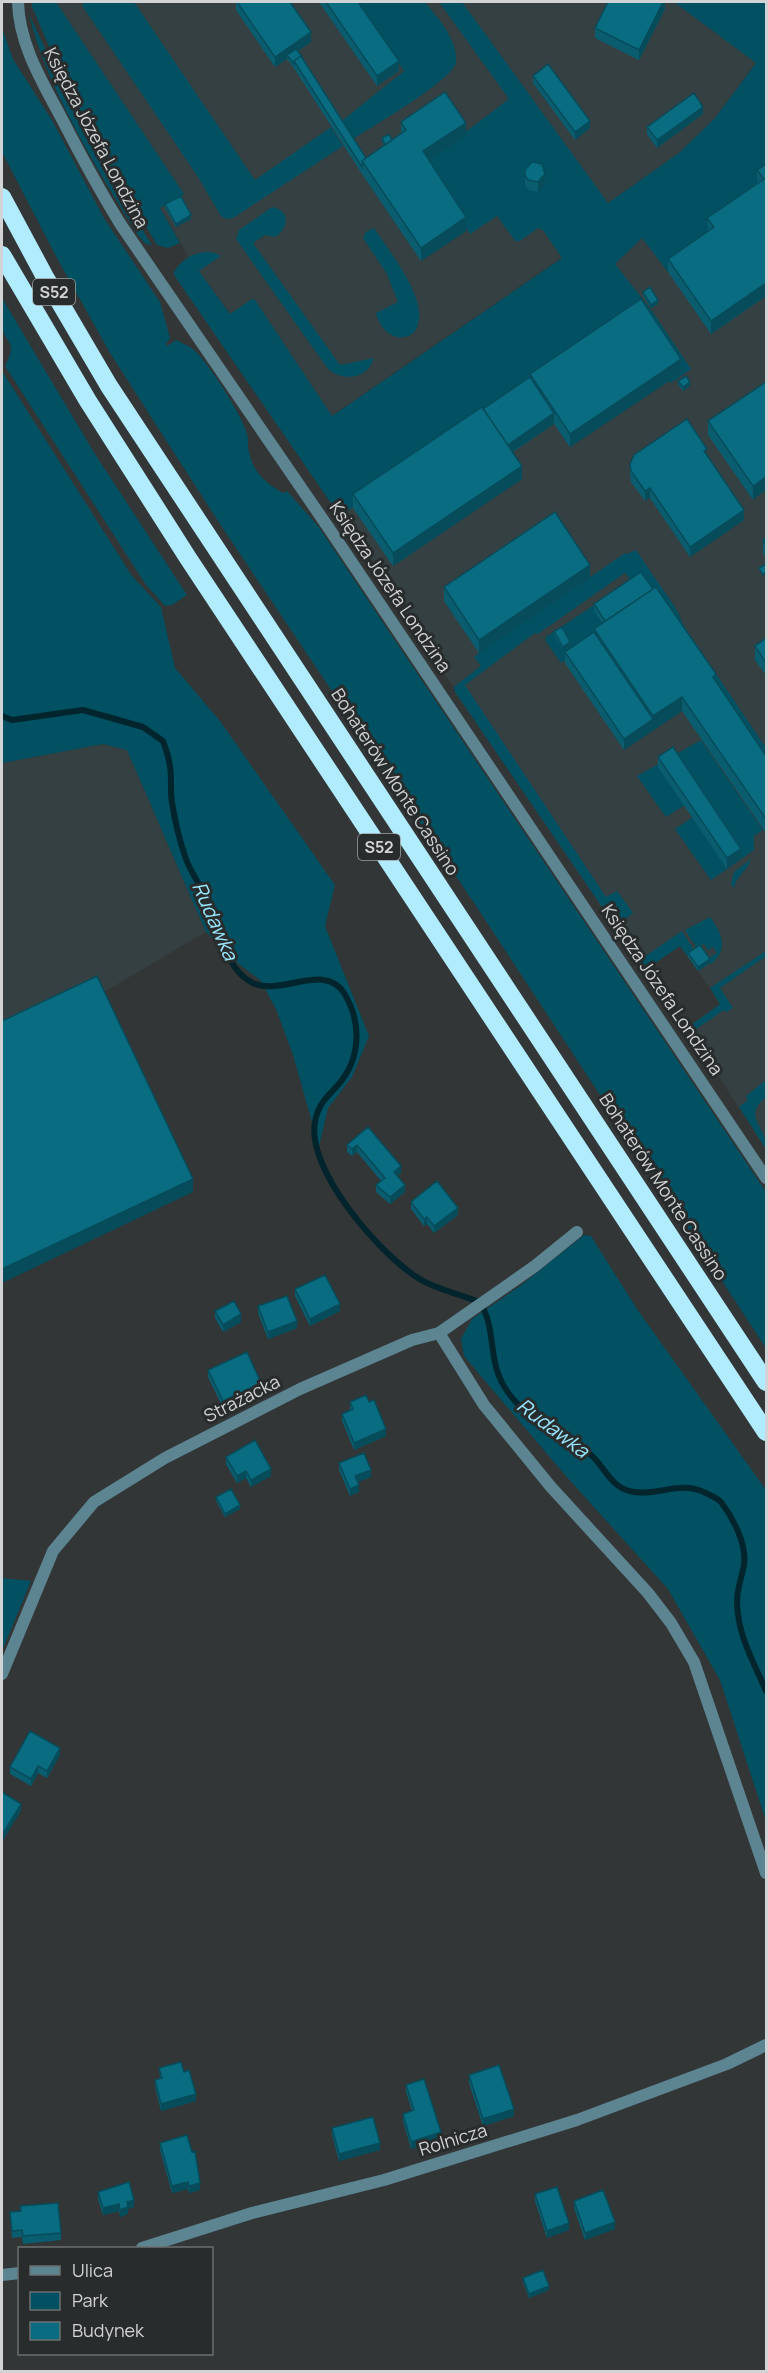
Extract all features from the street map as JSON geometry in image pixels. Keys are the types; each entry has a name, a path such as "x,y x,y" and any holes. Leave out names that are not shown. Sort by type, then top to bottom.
{"highway":[{"name":"Bohaterów Monte Cassino","path":"2,197 45,277 109,386 766,1382"},
{"name":"S52","path":"2,255 88,402 188,558 766,1432"}],"street":[{"name":"Księdza Józefa Londzina","path":"18,2 21,30 31,59 97,185 121,225 297,481 766,1178"},
{"name":"Strażacka","path":"2,1674 53,1551 94,1502 165,1458 300,1389 412,1340 439,1333 577,1232"},
{"path":"439,1333 484,1405 551,1487 648,1593 671,1623 694,1662 766,1873"},
{"name":"Rolnicza","path":"145,2247 252,2213 384,2180 577,2120 727,2064 766,2045"},
{"path":"2,2275 18,2273"}],"shaded area":[{"path":"42,2 674,2 756,62 715,118 679,153 608,203 619,218 315,427 189,258"},
{"path":"766,115 766,1149 687,1028 720,1004 710,988 680,946 645,970 455,692 335,509 445,434 633,288 615,264"},
{"path":"103,744 127,750 206,932 2,1052 2,763"}],"green space":[{"path":"32,2 56,2 184,194 160,208 180,243 168,248 157,245 103,155 56,62 32,7"},
{"path":"83,2 134,2 255,180 331,127 343,146 233,218 226,219 221,216 198,177 83,7"},
{"path":"357,2 425,2 450,38 456,54 456,62 452,70 426,92 350,141 339,123 404,71"},
{"path":"439,2 462,2 608,203 679,153 715,118 756,63 674,2 766,2 766,177 668,272 642,238 615,264 652,311 691,369 671,383 669,381 681,372 641,313 347,511 342,504 335,509 174,272 183,261 195,254 208,252 221,256 199,271 230,314 252,299 255,300 332,416 562,258 543,230 538,228 520,241 515,241 497,216 470,234 423,165 465,136 464,133 509,99"},
{"path":"29,14 72,103 152,246 145,243 138,235 75,128 48,70"},
{"path":"2,28 13,59 53,122 104,218 160,302 170,338 167,346 176,340 191,348 215,377 244,425 248,436 248,450 257,471 266,481 283,493 287,491 318,526 766,1192 766,1348 482,915 218,521 110,353 2,152"},
{"path":"272,207 285,216 283,229 275,237 265,235 253,243 340,365 374,358 371,365 361,374 341,376 328,369 236,239 239,230"},
{"path":"374,228 401,268 417,301 419,323 409,336 402,338 386,331 380,324 376,313 398,302 387,274 363,238 366,232"},
{"path":"2,298 95,454 187,595 172,605 165,606 146,585 5,366 11,346 3,331 1,321"},
{"path":"2,371 132,576 161,607 175,668 220,721 335,885 325,926 369,1036 352,1077 328,1108 319,1146 293,1055 276,1009 260,980 241,966 206,932 127,750 103,744 2,763"},
{"path":"636,550 766,748 766,770 625,573 538,634 535,633 465,685 606,897 617,891 633,913 622,921 645,955 682,931 694,950 687,956 680,946 645,970 455,692 454,687 481,666 474,657 479,653 625,553"},
{"path":"600,601 608,633 561,663 545,640 546,637"},
{"path":"701,740 763,830 754,836 754,850 741,859 736,851 685,805 666,817 637,776"},
{"path":"693,817 727,869 711,880 675,829"},
{"path":"751,859 737,880 734,889 731,883 734,872"},
{"path":"710,917 722,941 720,953 711,964 707,959 717,953 713,947 708,950 704,944 697,948 685,930"},
{"path":"766,951 766,956 720,988 733,1008 726,1012 724,1010 690,1033 687,1028 720,1004 710,988"},
{"path":"766,1080 766,1097 759,1104 755,1116 763,1134 766,1149 739,1107 748,1100 746,1096"},
{"path":"584,1235 591,1236 637,1309 766,1490 766,1821 720,1680 668,1589 565,1475 464,1356 461,1339 472,1319 520,1286"},
{"path":"2,1578 31,1581 2,1651"}],"building":[{"path":"237,2 290,2 311,32 275,57"},
{"path":"326,2 358,2 399,61 377,76"},
{"path":"608,2 663,2 639,50 595,28"},
{"path":"296,49 303,58 301,56 294,61 294,64 287,55"},
{"path":"301,56 366,158 362,161 362,167 294,61"},
{"path":"548,64 590,121 575,132 533,76"},
{"path":"445,92 466,123 423,151 466,217 421,248 362,161 406,130 401,122"},
{"path":"694,93 703,107 657,140 647,127"},
{"path":"389,134 392,140 385,145 382,138"},
{"path":"532,162 542,164 545,174 538,182 528,180 525,175 525,170"},
{"path":"766,164 766,283 711,321 668,259 714,227 707,218 764,179 757,170"},
{"path":"181,196 191,215 176,224 165,204"},
{"path":"650,287 658,300 651,305 643,292"},
{"path":"641,299 681,359 570,434 530,374"},
{"path":"686,376 690,382 683,387 678,381"},
{"path":"530,377 554,413 508,445 483,409"},
{"path":"766,382 766,477 753,486 708,421"},
{"path":"482,407 522,466 393,553 353,494"},
{"path":"687,419 707,449 704,451 744,510 690,547 650,488 645,491 631,471 630,464 634,455"},
{"path":"555,512 590,565 479,640 444,587"},
{"path":"766,564 766,572 763,575 759,568"},
{"path":"641,572 653,589 605,621 594,604"},
{"path":"656,587 716,674 713,677 766,756 766,819 682,697 653,716 594,629"},
{"path":"562,627 570,642 563,647 554,631"},
{"path":"594,632 653,719 624,739 565,652"},
{"path":"766,638 766,663 755,646"},
{"path":"673,747 741,849 727,858 658,757"},
{"path":"700,945 710,959 698,967 688,953"},
{"path":"97,976 193,1179 2,1269 2,1021"},
{"path":"368,1127 401,1166 394,1172 405,1185 390,1197 376,1185 385,1178 357,1145 352,1149 347,1145"},
{"path":"437,1181 458,1208 434,1226 427,1217 424,1219 411,1202"},
{"path":"325,1275 340,1304 310,1319 295,1289"},
{"path":"287,1296 297,1321 268,1332 258,1306"},
{"path":"234,1301 241,1314 223,1325 215,1311"},
{"path":"247,1352 261,1383 223,1401 208,1370"},
{"path":"366,1395 369,1402 374,1400 386,1429 354,1443 342,1414 353,1409 350,1402"},
{"path":"255,1440 271,1469 251,1480 246,1471 237,1476 226,1457"},
{"path":"364,1453 371,1470 355,1476 359,1485 350,1489 339,1463"},
{"path":"231,1489 240,1505 225,1514 216,1497"},
{"path":"30,1731 60,1748 47,1771 38,1766 31,1779 10,1767"},
{"path":"2,1792 21,1804 2,1835"},
{"path":"181,2062 184,2072 189,2070 196,2094 161,2104 155,2080 162,2078 159,2068"},
{"path":"499,2065 514,2109 483,2119 469,2075"},
{"path":"424,2079 441,2132 411,2142 403,2114 414,2110 406,2085"},
{"path":"373,2117 380,2143 339,2154 332,2128"},
{"path":"187,2135 192,2152 195,2151 200,2183 189,2186 188,2182 172,2186 160,2143"},
{"path":"129,2182 134,2200 127,2202 128,2207 120,2210 119,2204 103,2208 98,2192"},
{"path":"557,2187 569,2223 547,2231 535,2194"},
{"path":"603,2190 615,2222 585,2233 574,2201"},
{"path":"58,2203 61,2233 23,2236 22,2230 12,2231 10,2212 21,2211 20,2206"},
{"path":"543,2270 549,2286 529,2294 523,2278"}],"waterway":[{"name":"Rudawka","path":"2,716 12,720 83,710 143,727 163,741 170,764 171,794 177,830 187,863 212,908 235,968 251,982 263,986 325,980 335,984 350,1004 356,1028 355,1052 346,1075 321,1106 315,1122 315,1142 322,1163 334,1186 366,1231 402,1266 432,1285 477,1301"},
{"name":"Rudawka","path":"484,1310 499,1376 506,1390 527,1412 591,1455 614,1482 626,1490 643,1493 678,1488 696,1489 721,1502 741,1540 744,1565 738,1595 738,1614 746,1644 766,1691"}]}
